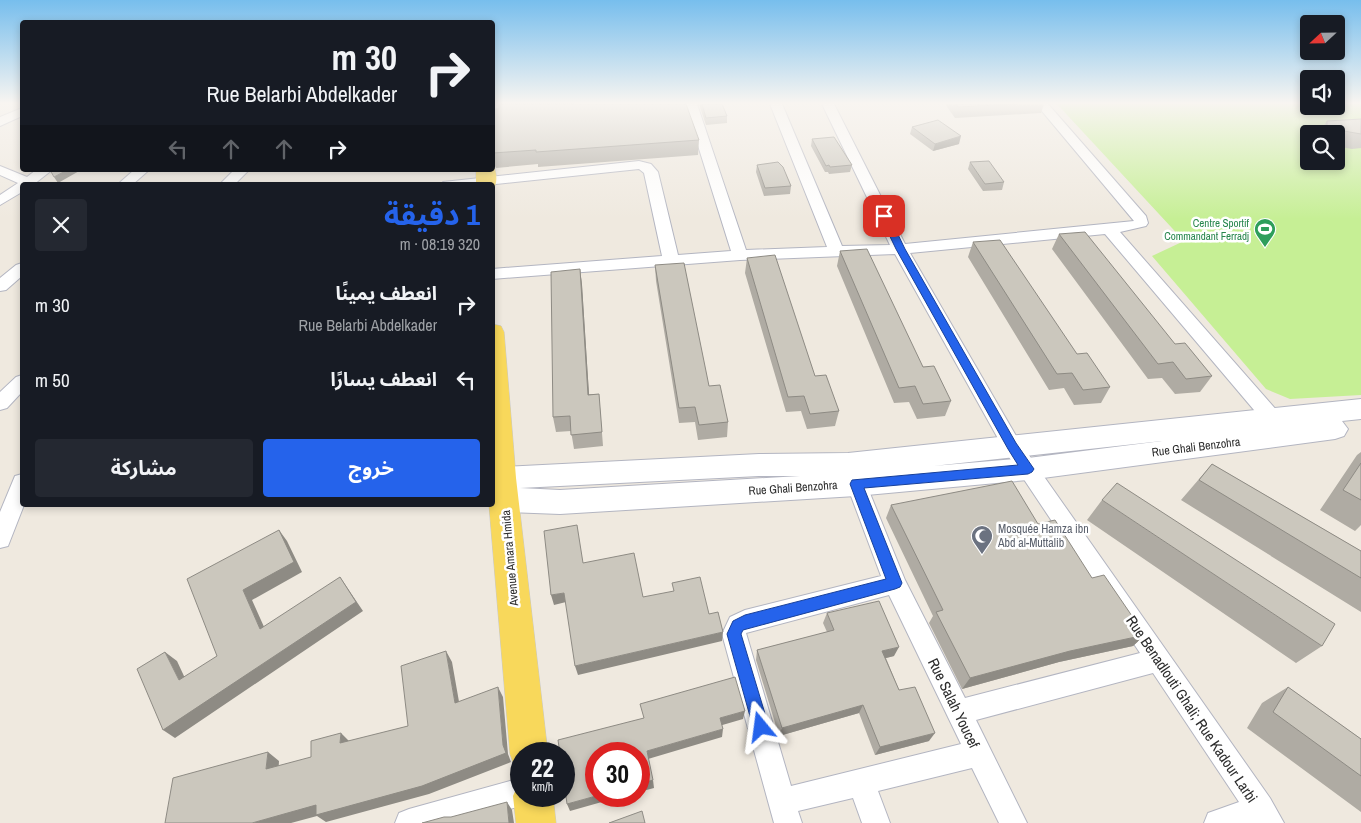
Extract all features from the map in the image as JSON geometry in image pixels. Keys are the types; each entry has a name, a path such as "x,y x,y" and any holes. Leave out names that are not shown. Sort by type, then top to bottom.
{"main road":[{"name":"Rue Ghali Benzohra","path":"852,474 1012,446 1361,409"},
{"name":"Avenue Amara Hmida","path":"495,410 498,488 528,742"},
{"name":"Rue Ghali Benzohra","path":"498,488 560,502 852,474 1028,469 1361,425"},
{"path":"534,807 536,823"}],"street":[{"path":"703,142 740,255"},
{"path":"792,142 836,251"},
{"name":"Rue Benadlouti Ghali; Rue Kadour Larbi","path":"847,142 900,249 1012,446 1265,816"},
{"path":"495,274 740,255 900,249 1109,229 1141,223 1141,219 1075,142"},
{"path":"467,182 639,165 646,167 650,172 671,260"},
{"path":"0,170 21,182"},
{"path":"28,182 42,172"},
{"path":"128,182 140,172"},
{"path":"229,182 240,172"},
{"path":"0,201 20,187"},
{"path":"1109,229 1272,418"},
{"path":"0,286 20,270"},
{"path":"0,403 20,384"},
{"name":"Rue Salah Youcef","path":"852,474 895,583 1013,823"},
{"path":"0,539 20,487"},
{"path":"895,583 745,621 738,625 734,634 785,812 861,782 978,752"},
{"path":"958,712 1159,660"},
{"path":"861,782 876,823"},
{"path":"409,823 510,795"},
{"path":"1218,823 1265,816"}],"green space":[{"name":"Centre Sportif Commandant Ferradj","path":"1093,142 1300,142 1300,170 1345,170 1345,142 1361,142 1361,395 1290,399 1266,389 1152,256 1184,241"}],"building":[{"path":"495,142 666,142 536,152 536,150 495,153"},
{"path":"814,142 837,142 852,165 826,166"},
{"path":"989,161 1004,182 985,184 970,162"},
{"path":"778,162 783,167 791,186 765,188 757,165"},
{"path":"51,172 63,172 54,177"},
{"path":"1085,232 1175,344 1185,343 1212,376 1186,379 1173,362 1158,364 1059,234"},
{"path":"1000,240 1077,354 1087,353 1110,387 1083,390 1072,373 1057,374 973,242"},
{"path":"867,249 923,367 934,366 951,401 923,404 915,386 899,388 840,251"},
{"path":"775,255 815,376 826,375 839,411 810,414 804,396 788,397 747,258"},
{"path":"684,263 709,386 720,385 728,422 699,425 695,407 679,408 655,265"},
{"path":"580,269 588,395 599,394 602,432 571,435 570,416 553,417 551,272"},
{"path":"1361,463 1361,500 1343,490"},
{"path":"1212,464 1361,551 1361,578 1199,480"},
{"path":"1012,481 1038,524 1055,520 1092,578 1104,575 1145,635 1070,651 970,678 936,612 943,610 891,505"},
{"path":"1117,483 1335,624 1322,646 1102,500"},
{"path":"577,525 583,563 634,553 643,597 674,591 672,583 700,577 709,614 718,612 723,632 575,666 564,593 551,595 544,531"},
{"path":"279,530 294,562 243,590 260,629 340,577 356,602 163,730 137,669 165,652 179,680 217,656 187,579"},
{"path":"879,601 899,647 882,651 899,690 915,687 935,733 880,747 863,705 782,728 757,650 834,630 827,613"},
{"path":"446,651 455,703 498,687 503,745 506,753 422,786 316,815 316,805 252,823 165,823 173,778 268,752 266,769 311,757 311,741 341,733 340,743 408,726 401,666"},
{"path":"735,677 745,711 720,718 723,729 650,750 650,742 585,742 585,799 575,802 575,742 558,742 558,740 644,718 640,704"},
{"path":"1288,687 1361,739 1361,776 1273,712"},
{"path":"650,766 653,780 650,781"},
{"path":"507,802 509,823 422,823 451,817"},
{"path":"642,811 645,823 609,823"}],"place":[{"name":"Centre Sportif Commandant Ferradj","path":"1265,248"},
{"name":"Mosquée Hamza ibn Abd al-Muttalib","path":"982,555"}],"route":[{"path":"761,727 734,634 738,625 745,621 895,583 856,484 1028,469 1012,446 900,249 884,216"}]}
